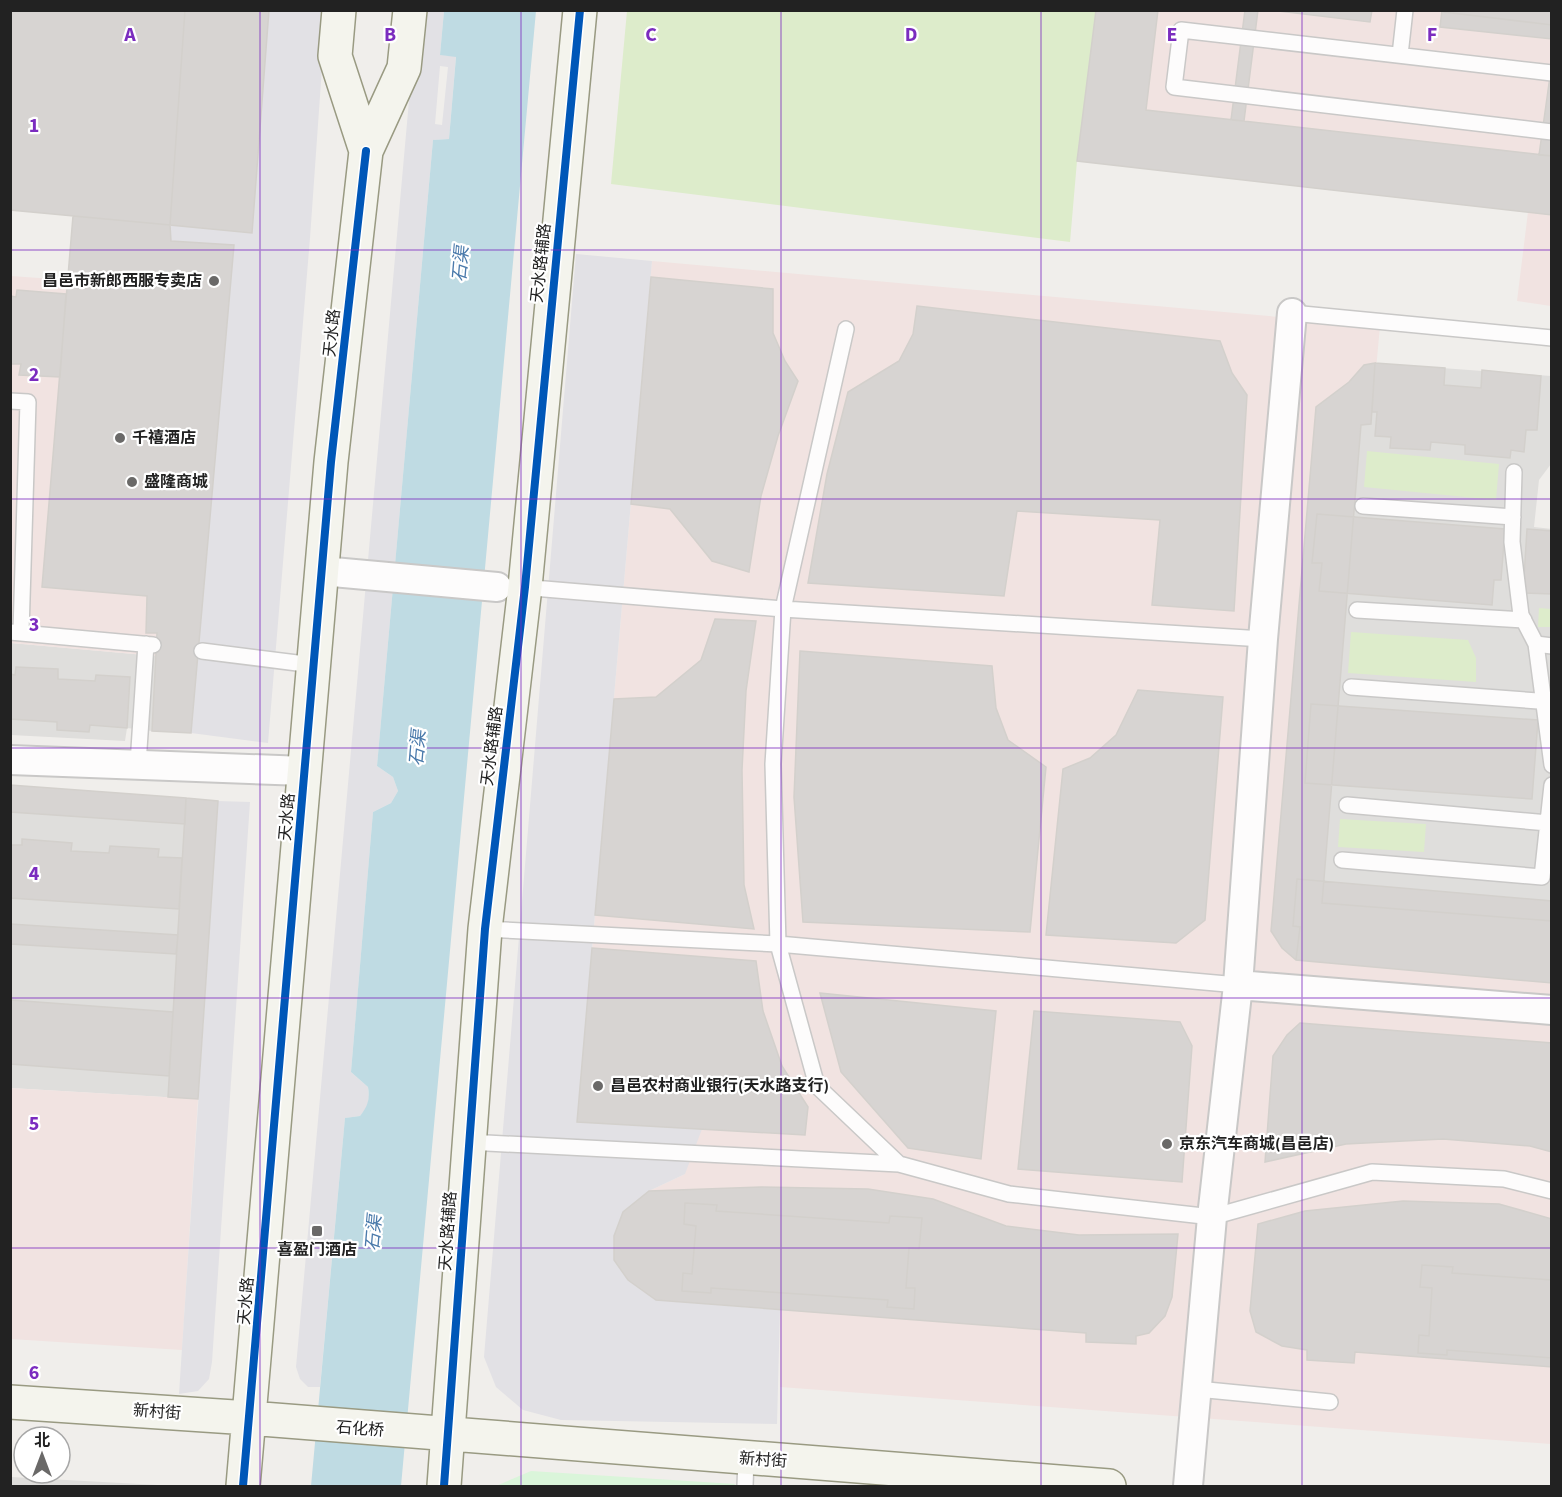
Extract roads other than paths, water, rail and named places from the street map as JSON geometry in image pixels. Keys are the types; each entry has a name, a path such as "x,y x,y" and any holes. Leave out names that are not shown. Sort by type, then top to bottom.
{"street":[{"name":"天水路","path":"339,10 335,56 366,151"},
{"name":"天水路","path":"243,1486 331,462 366,151 404,68 410,10"},
{"name":"天水路辅路","path":"444,1486 433,1435 468,1142 511,587 580,10"},
{"path":"1188,1486 1212,1217 1238,986 1263,639 1292,313"},
{"path":"322,571 511,587"},
{"path":"10,760 304,771"},
{"path":"1238,986 1551,1010"},
{"name":"新村街","path":"10,1402 249,1418 304,1425"},
{"name":"石化桥","path":"304,1425 433,1435"},
{"name":"新村街","path":"433,1435 745,1473 1109,1486"}],"lane":[{"path":"1400,56 1405,10"},
{"path":"1551,74 1181,30 1174,87 1551,132"},
{"path":"1292,313 1551,338"},
{"path":"846,329 783,609 773,764 778,944 817,1086 898,1164"},
{"path":"10,401 28,402 16,632 150,645 138,764"},
{"path":"1514,472 1512,543 1524,620 1544,645 1551,765"},
{"path":"1364,507 1513,517"},
{"path":"511,587 783,609 1263,639"},
{"path":"1358,610 1524,620"},
{"path":"202,651 313,665"},
{"path":"1351,687 1547,701"},
{"path":"1342,860 1547,877 1551,784"},
{"path":"1347,806 1548,823"},
{"path":"485,929 778,944 1238,986"},
{"path":"468,1142 898,1164 1009,1194 1212,1217 1372,1172 1504,1179 1551,1191"},
{"path":"1197,1389 1330,1402"}],"water":[{"name":"石渠","path":"444,11 536,11 401,1486 311,1486 345,1118 360,1116 367,1106 368,1099 368,1087 351,1072 373,812 391,803 398,791 393,777 377,766 433,140 449,139 456,57 440,55"}],"place":[{"name":"昌邑市新郎西服专卖店","path":"214,281"},
{"name":"千禧酒店","path":"120,438"},
{"name":"盛隆商城","path":"132,482"},
{"name":"昌邑农村商业银行(天水路支行)","path":"598,1086"},
{"name":"京东汽车商城(昌邑店)","path":"1167,1144"},
{"name":"喜盈门酒店","path":"317,1231"}]}
